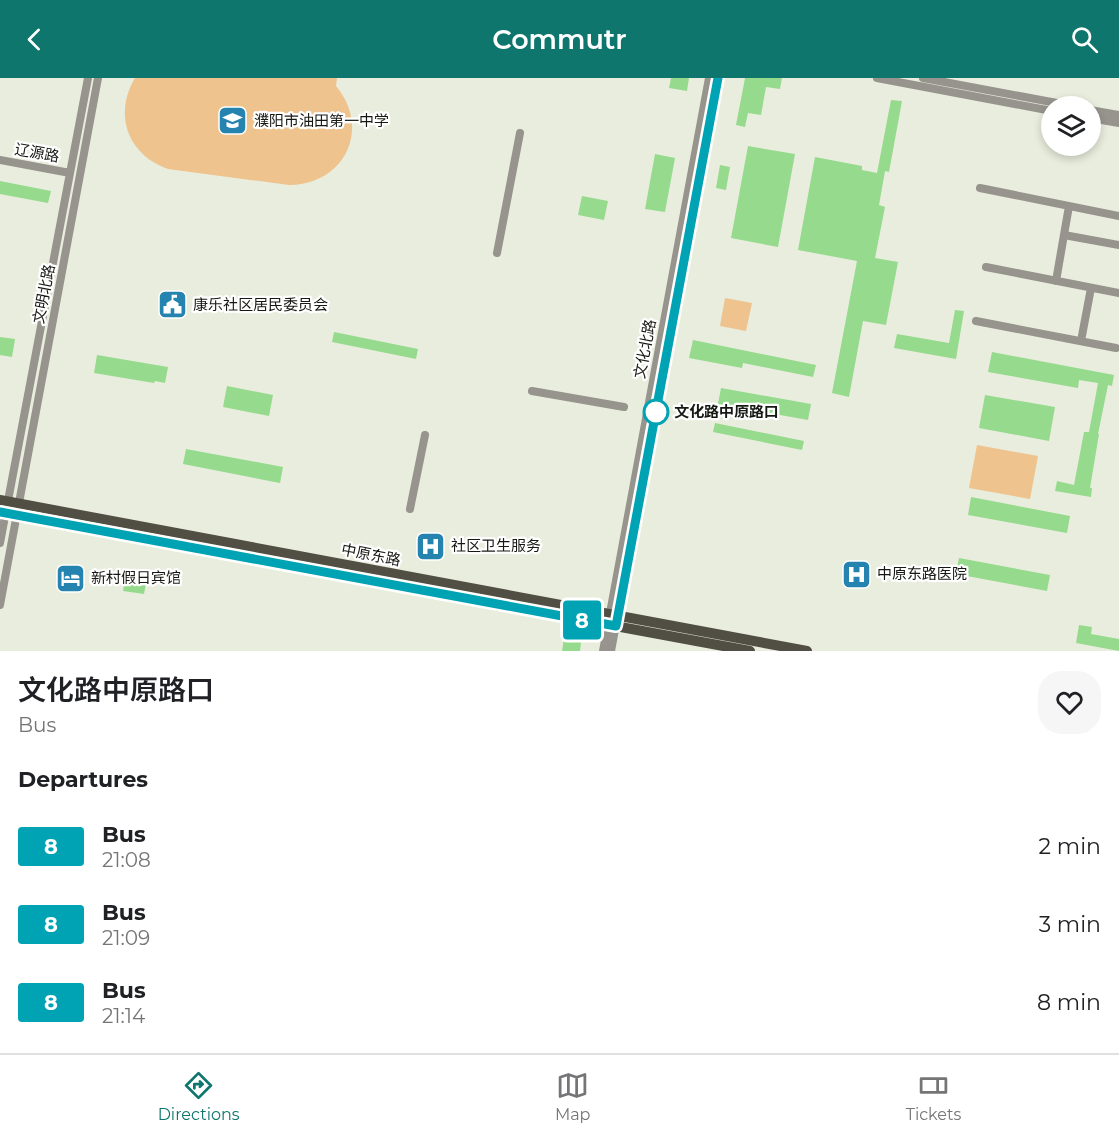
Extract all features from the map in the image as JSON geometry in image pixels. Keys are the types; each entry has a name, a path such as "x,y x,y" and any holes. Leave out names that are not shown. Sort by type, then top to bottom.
{"main road":[{"name":"中原东路","path":"9,502 613,620 750,651"},
{"name":"中原东路","path":"7,514 613,620 807,651"}],"street":[{"name":"文明北路","path":"7,514 88,78"},
{"name":"文明北路","path":"9,502 98,78"},
{"name":"文化北路","path":"613,620 709,78"},
{"name":"文化北路","path":"613,620 718,78"},
{"path":"878,78 1041,109"},
{"path":"923,78 1041,100"},
{"path":"1101,112 1119,115"},
{"path":"1101,120 1119,123"},
{"path":"497,253 520,133"},
{"name":"辽源路","path":"0,160 70,173"},
{"path":"980,188 1119,216"},
{"path":"1056,281 1070,206"},
{"path":"1064,235 1119,245"},
{"path":"986,267 1119,293"},
{"path":"1081,342 1091,288"},
{"path":"976,321 1116,348"},
{"path":"532,391 624,407"},
{"path":"410,509 425,435"},
{"path":"0,543 7,514"},
{"path":"0,605 7,514"},
{"path":"603,651 613,620"},
{"path":"612,651 613,620"}],"shaded area":[{"name":"濮阳市油田第一中学","path":"135,78 337,78 336,86 347,103 352,120 347,152 338,165 325,176 308,183 289,185 168,169 154,163 143,154 134,144 128,132 125,106 128,92"},
{"path":"725,298 752,303 746,331 720,326"},
{"path":"977,445 1038,456 1030,499 969,488"}],"building":[{"path":"671,78 689,78 687,91 669,88"},
{"path":"745,78 782,78 780,89 766,87 761,115 748,113 745,127 736,125"},
{"path":"891,100 902,101 889,172 885,171 879,205 885,207 875,258 898,262 886,325 863,321 849,397 832,393 857,261 798,250 815,157 862,166 862,170 877,173"},
{"path":"748,146 795,154 778,247 731,238"},
{"path":"655,154 675,158 665,212 645,209"},
{"path":"720,165 730,167 726,190 716,188"},
{"path":"0,181 51,191 48,203 0,194"},
{"path":"582,196 608,201 604,220 578,215"},
{"path":"955,310 964,311 956,359 894,348 897,334 949,343"},
{"path":"334,332 418,349 416,359 332,342"},
{"path":"0,337 15,339 12,357 0,355"},
{"path":"693,340 816,365 813,377 743,363 742,368 689,358"},
{"path":"992,352 1114,375 1112,386 1108,385 1098,434 1090,488 1092,488 1091,497 1055,491 1057,481 1074,485 1084,432 1089,432 1098,383 1079,380 1078,388 988,372"},
{"path":"97,355 168,367 165,383 94,373"},
{"path":"227,386 273,395 269,416 223,407"},
{"path":"721,388 811,404 808,420 718,404"},
{"path":"985,395 1055,407 1049,441 979,428"},
{"path":"715,423 804,441 802,450 713,432"},
{"path":"186,449 283,467 280,483 183,464"},
{"path":"971,497 1070,516 1067,533 968,515"},
{"path":"959,558 1050,575 1047,591 956,574"},
{"path":"126,574 147,578 144,594 123,591"},
{"path":"1079,625 1092,627 1091,634 1119,639 1119,651 1076,643"},
{"path":"564,639 581,642 580,651 562,651"}],"bus line":[{"name":"8","path":"0,512 616,626 718,78"}],"place":[{"name":"濮阳市油田第一中学","path":"233,121"},
{"name":"康乐社区居民委员会","path":"172,305"},
{"name":"文化路中原路口","path":"656,412"},
{"name":"社区卫生服务","path":"430,546"},
{"name":"中原东路医院","path":"856,574"},
{"name":"新村假日宾馆","path":"70,578"}]}
